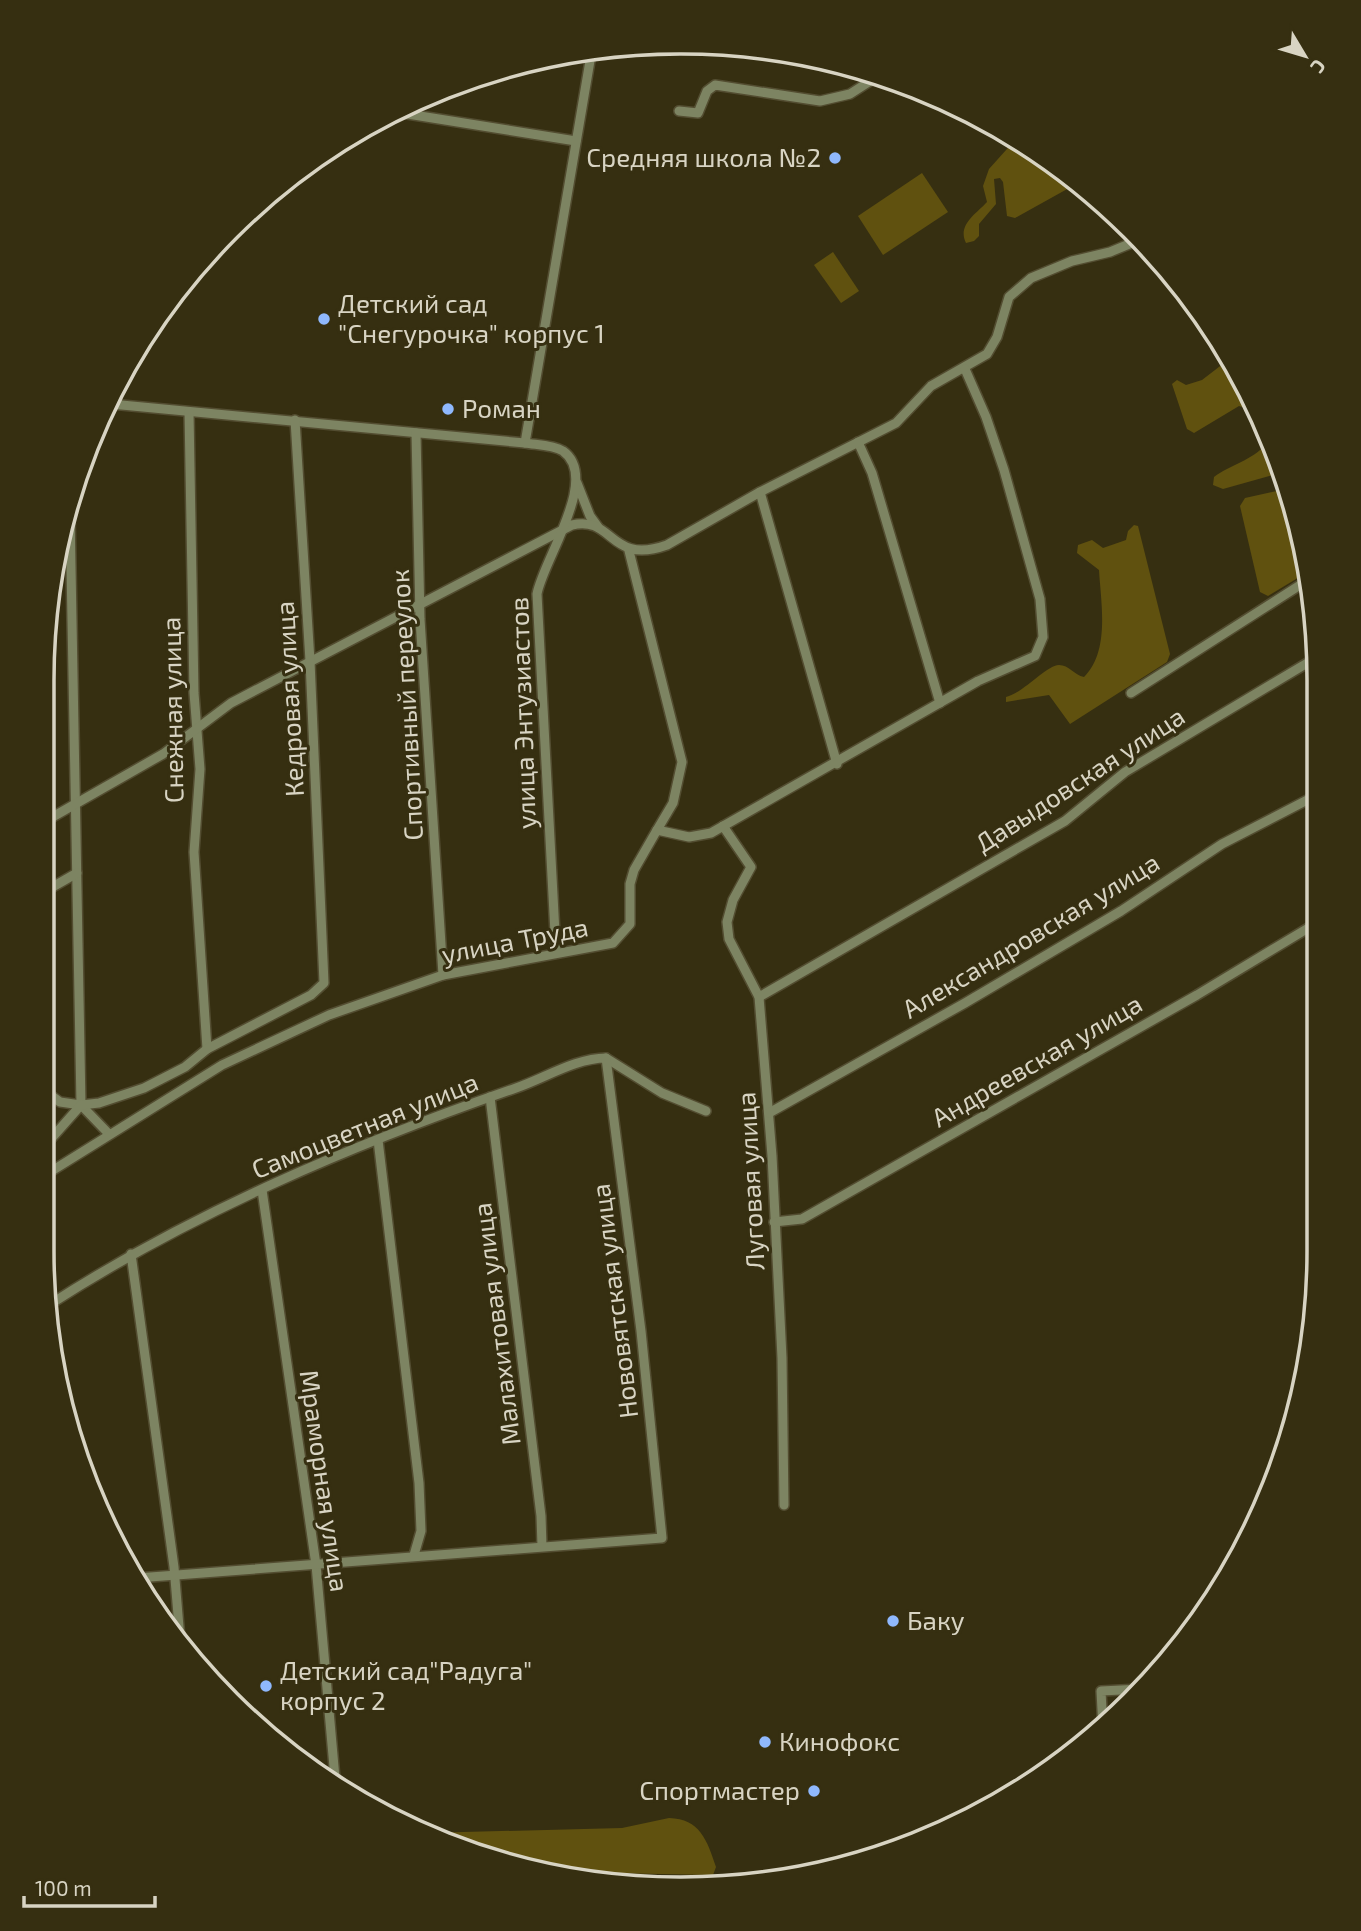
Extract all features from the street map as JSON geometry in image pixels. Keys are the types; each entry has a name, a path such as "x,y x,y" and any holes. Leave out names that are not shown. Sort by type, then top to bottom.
{"street":[{"path":"525,443 590,61"},
{"path":"679,111 698,113 707,91 715,85 830,100 850,93 867,83"},
{"path":"413,115 576,141"},
{"path":"629,551 654,550 667,545 760,492 896,423 931,386 983,358 992,348 1003,309 1018,287 1046,270 1129,244"},
{"path":"119,405 525,443 561,450 571,460 590,516 600,529 629,551 682,762 673,803 657,830 696,837 723,826 837,764 978,681 1027,661 1039,651 1043,637 1040,599 1004,470 986,417 965,369"},
{"name":"Снежная улица","path":"188,412 200,769 194,852 207,1049"},
{"name":"Кедровая улица","path":"207,1049 321,989 325,976 295,420"},
{"name":"Спортивный переулок","path":"416,433 421,603 443,975"},
{"path":"858,442 872,473 940,703"},
{"name":"улица Энтузиастов","path":"556,952 537,594 542,574 573,501 576,478"},
{"path":"760,492 837,764"},
{"path":"54,815 132,774 197,730 231,703 310,661 562,529 578,523 600,529"},
{"path":"54,1135 81,1105 71,540"},
{"path":"1131,693 1299,586"},
{"name":"Давыдовская улица","path":"759,997 1065,821 1125,772 1306,664"},
{"name":"Александровская улица","path":"769,1112 965,1003 1121,911 1212,850 1307,800"},
{"name":"Луговая улица","path":"723,826 751,867 733,900 727,922 729,939 759,997 769,1112 782,1358 784,1506"},
{"name":"улица Труда","path":"54,1169 200,1078 268,1042 329,1015 443,975 613,943 626,932 632,914 630,884 634,870 657,830"},
{"path":"54,886 78,873"},
{"name":"Андреевская улица","path":"774,1222 802,1219 1197,995 1307,929"},
{"path":"54,1098 60,1102 81,1105 99,1103 144,1088 185,1067 207,1049"},
{"path":"606,1058 662,1093 706,1111"},
{"name":"Самоцветная улица","path":"57,1300 131,1254 262,1190 378,1140 490,1097 580,1063 606,1058"},
{"name":"Нововятская улица","path":"542,1546 662,1538 640,1331 606,1058"},
{"name":"Малахитовая улица","path":"490,1097 541,1516 542,1546"},
{"path":"81,1105 108,1133"},
{"path":"378,1140 419,1483 421,1531 414,1555"},
{"name":"Мраморная улица","path":"262,1190 316,1565 334,1772"},
{"path":"131,1254 175,1576 179,1625"},
{"path":"147,1577 542,1546"},
{"path":"1102,1712 1101,1690 1126,1689"}],"shaded area":[{"path":"1008,147 1068,189 1015,218 1007,216 1003,182 1000,178 994,179 996,204 979,224 979,236 966,243 966,225 987,202 983,186 989,169"},
{"path":"922,173 948,212 883,255 858,216"},
{"path":"833,252 859,291 841,303 814,265"},
{"path":"1222,365 1244,408 1239,406 1194,433 1187,429 1172,384 1177,380 1186,385 1202,380"},
{"path":"1261,450 1272,475 1223,489 1213,485 1214,477"},
{"path":"1277,491 1295,558 1298,578 1268,596 1260,592 1240,506 1245,498"},
{"path":"1134,525 1138,526 1170,654 1167,662 1070,724 1049,695 1006,702 1006,697 1053,666 1063,665 1084,677 1092,666 1101,641 1099,570 1077,553 1078,545 1092,540 1103,548 1126,540 1128,531"},
{"path":"669,1818 688,1822 701,1833 709,1848 716,1867 713,1875 622,1873 558,1865 479,1844 450,1832 622,1828"}],"place":[{"name":"Средняя школа №2","path":"835,158"},
{"name":"Детский сад \"Снегурочка\" корпус 1","path":"324,319"},
{"name":"Роман","path":"448,409"},
{"name":"Баку","path":"893,1621"},
{"name":"Детский сад\"Радуга\" корпус 2","path":"266,1686"},
{"name":"Кинофокс","path":"765,1742"},
{"name":"Спортмастер","path":"814,1791"}]}
